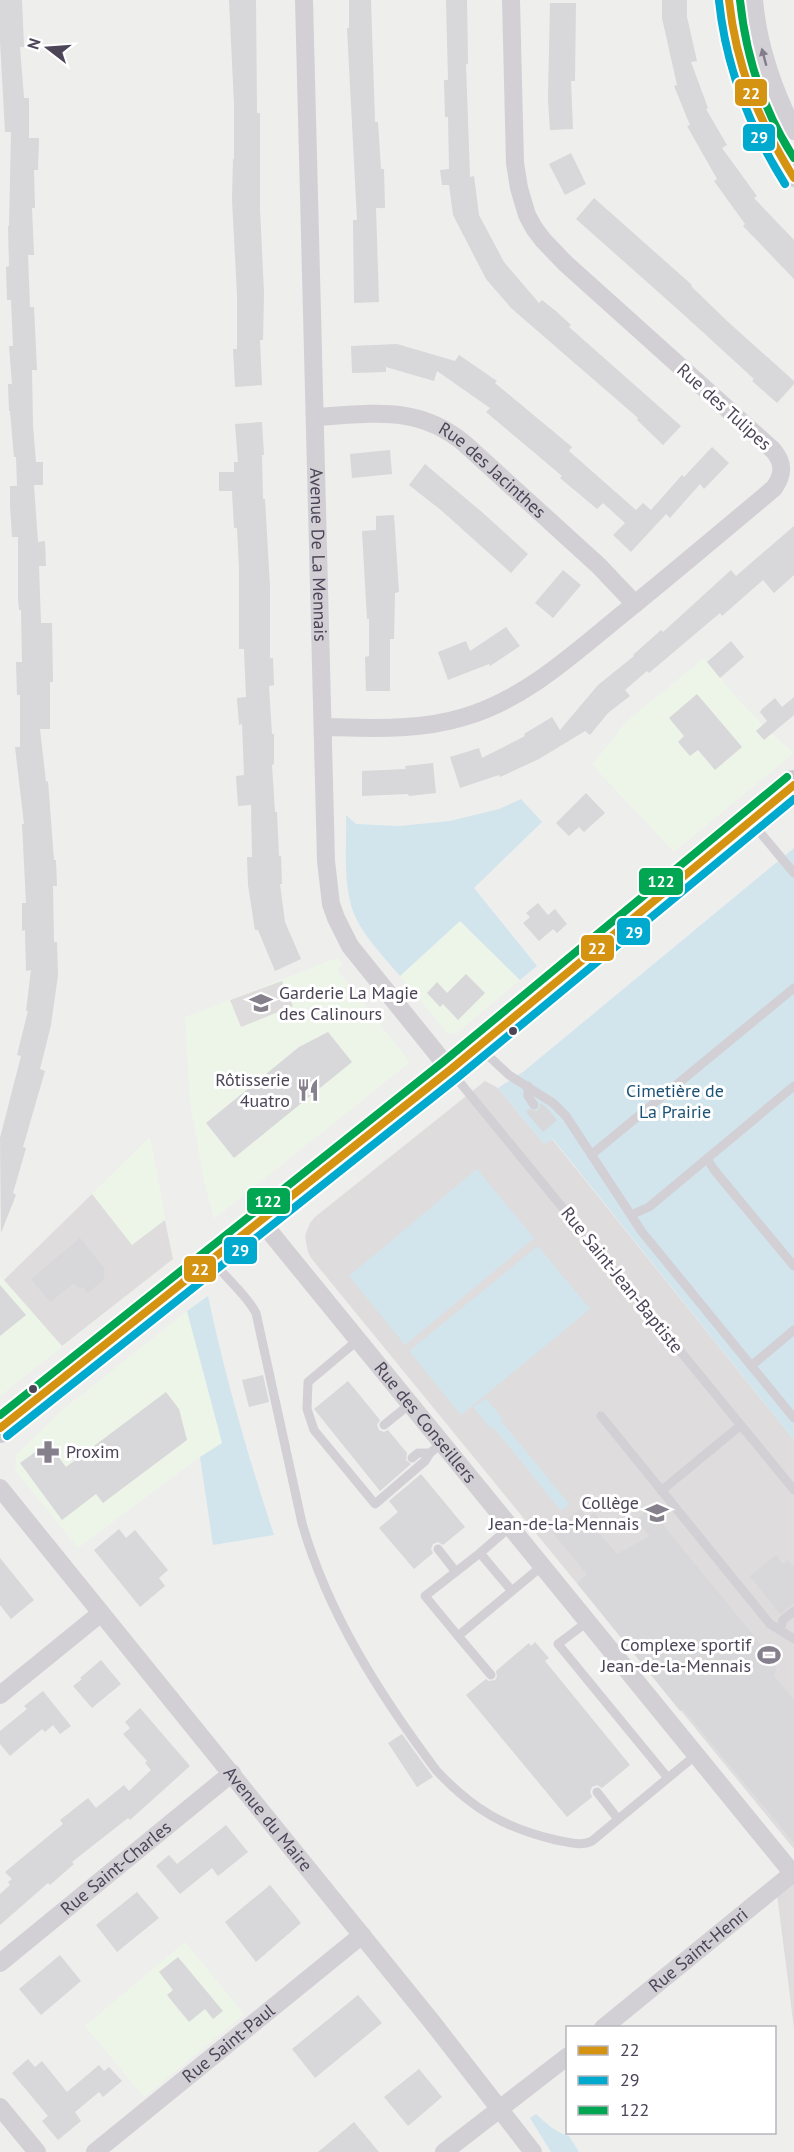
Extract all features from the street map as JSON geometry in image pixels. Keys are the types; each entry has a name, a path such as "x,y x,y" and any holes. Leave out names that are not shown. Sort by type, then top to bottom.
{"main road":[{"path":"0,1428 450,1070 794,785"}],"street":[{"name":"Avenue De La Mennais","path":"304,0 328,891 336,918 362,963 450,1070"},
{"name":"Rue des Tulipes","path":"323,727 428,725 462,718 497,705 524,691 550,673 635,604 774,488 782,472 782,465 773,450 565,263 543,240 531,222 521,196 515,163 511,0"},
{"path":"729,0 734,40 749,92 772,144 794,178"},
{"path":"754,0 766,66 794,131"},
{"name":"Rue des Jacinthes","path":"315,417 401,415 425,419 446,429 599,566 635,604"},
{"name":"Rue des Conseillers","path":"261,1221 410,1404 436,1448 510,1527 793,1874"},
{"name":"Avenue du Maire","path":"0,1488 232,1773 533,2152"},
{"path":"0,1695 101,1612"},
{"name":"Rue Saint-Charles","path":"0,1963 232,1773"},
{"name":"Rue Saint-Henri","path":"605,2026 793,1874"},
{"name":"Rue Saint-Paul","path":"95,2152 362,1935"},
{"path":"444,2152 566,2057"},
{"path":"0,2107 37,2152"}],"lane":[{"path":"750,821 794,873"},
{"path":"591,1155 794,988"},
{"path":"478,1046 499,1067 553,1103 566,1116 659,1254 794,1418"},
{"name":"Rue Saint-Jean-Baptiste","path":"450,1070 794,1490"},
{"path":"528,1086 528,1096 534,1105"},
{"path":"631,1215 649,1207 794,1086"},
{"path":"707,1159 794,1266"},
{"path":"212,1259 225,1277 246,1297 256,1313 309,1548 326,1589 366,1667 418,1746 447,1782 502,1823 528,1833 580,1845 592,1841 696,1755"},
{"path":"751,1366 794,1330"},
{"path":"358,1340 308,1382 307,1409 314,1430 375,1504 425,1461 436,1448"},
{"path":"384,1425 410,1404"},
{"path":"602,1416 770,1624 794,1639"},
{"path":"661,1491 741,1425"},
{"path":"412,1458 418,1453 436,1448"},
{"path":"491,1675 425,1596 510,1527"},
{"path":"438,1549 456,1572"},
{"path":"480,1552 512,1591"},
{"path":"458,1636 542,1566"},
{"path":"780,1630 783,1620 794,1611"},
{"path":"587,1622 558,1644 668,1778"},
{"path":"597,1792 618,1820"}],"shaded area":[{"path":"704,658 740,702 794,753 674,852 592,765 626,722"},
{"path":"460,921 520,980 457,1033 451,1034 446,1032 400,976"},
{"path":"337,958 343,964 337,970 410,1062 214,1219 204,1181 190,1102 185,1017"},
{"name":"Garderie La Magie des Calinours","path":"282,981 293,1006 241,1027 230,1000"},
{"name":"Collège Jean-de-la-Mennais","path":"485,1081 498,1088 544,1144 552,1139 794,1440 794,1849 308,1252 305,1236 315,1217"},
{"path":"150,1137 173,1259 0,1396 0,1276 4,1280"},
{"path":"92,1194 132,1245 165,1220 173,1259 62,1346 4,1280"},
{"path":"187,1311 223,1443 200,1457 78,1548 15,1470 16,1455 61,1411"},
{"path":"794,1861 794,2029 776,1886 777,1875"},
{"path":"185,1942 244,2014 144,2097 85,2026"}],"green space":[{"path":"521,799 542,822 474,888 537,966 520,980 460,921 400,976 364,932 355,916 348,892 346,815 356,824 399,826 450,821 499,809"},
{"name":"Cimetière de La Prairie","path":"794,848 794,1440 553,1139 544,1144 498,1088 523,1072"},
{"path":"477,1169 534,1238 405,1345 349,1276"},
{"path":"538,1246 590,1309 461,1415 409,1351"},
{"path":"208,1296 238,1416 274,1535 213,1545 200,1457 222,1443 187,1311"},
{"path":"486,1398 502,1418 500,1420 569,1504 561,1511 494,1428 491,1429 473,1407"},
{"path":"536,2114 555,2130 569,2136 579,2152 551,2152 530,2118"}],"building":[{"path":"0,0 22,0 24,47 20,47 24,98 29,98 29,138 39,138 38,170 34,170 35,208 32,208 34,255 28,255 30,307 34,307 37,370 32,370 33,426 36,462 43,462 43,485 34,485 38,542 45,541 46,566 39,566 41,623 52,623 53,682 50,682 50,729 40,729 46,782 48,781 54,860 56,860 57,886 53,886 54,942 57,942 58,975 51,1025 40,1069 45,1071 23,1147 26,1148 13,1193 16,1195 1,1233 0,1138 21,1056 17,1055 28,1011 26,1011 31,970 26,971 25,930 22,931 22,903 26,903 22,824 24,824 15,747 20,747 20,695 17,695 16,662 22,662 21,610 19,610 18,598 18,537 12,537 10,506 10,486 17,486 16,457 14,457 9,411 8,384 12,384 9,346 13,346 11,300 7,300 6,267 9,266 11,132 5,132"},
{"path":"229,0 256,0 257,113 260,113 260,209 264,293 263,340 260,340 262,385 235,387 233,349 237,349 237,294 232,200 234,104"},
{"path":"349,0 371,0 375,122 378,122 381,169 384,169 385,208 376,208 379,302 354,303 353,220 357,220 347,28 349,28"},
{"path":"446,0 467,0 468,64 466,64 470,177 474,176 479,215 504,262 539,303 542,300 557,312 571,325 569,327 681,426 663,445 637,420 638,418 511,308 486,279 453,215 449,185 442,185 440,170 449,169 448,117 445,117 444,80 448,80"},
{"path":"662,0 687,0 687,17 697,61 691,62 708,108 706,109 727,145 722,148 757,196 754,198 794,240 794,279 743,226 745,224 714,181 717,179 687,126 690,125 674,86 677,85 662,18"},
{"path":"550,3 576,3 575,81 571,81 573,129 550,130 548,100"},
{"path":"571,153 586,184 565,195 549,164"},
{"path":"594,198 692,285 727,321 794,381 794,384 777,403 683,314 576,219"},
{"path":"397,344 455,361 459,355 497,381 495,383 572,447 569,451 636,510 643,503 651,510 682,475 684,477 712,447 729,463 704,489 700,484 670,518 666,514 631,552 613,535 625,523 603,503 597,509 560,478 562,476 486,412 490,408 437,371 434,381 386,367 386,372 352,373 351,346"},
{"path":"262,422 263,499 265,499 270,587 270,658 273,658 274,685 269,686 272,734 274,734 274,764 272,765 279,856 281,856 282,884 280,884 285,922 301,959 275,971 258,930 255,930 248,885 247,857 252,857 251,805 238,806 236,776 244,775 242,724 239,725 237,698 246,697 244,649 239,649 237,528 234,528 232,491 219,491 219,472 234,472 234,462 238,462 235,424"},
{"path":"390,450 392,474 352,478 350,454"},
{"path":"425,464 528,554 511,573 442,511 409,485"},
{"path":"394,515 399,592 395,593 394,639 390,639 390,691 366,691 365,657 369,656 369,619 367,619 362,531 376,530 376,516"},
{"path":"794,526 794,575 774,593 763,580 722,616 720,613 649,673 647,671 625,690 630,696 608,713 590,735 585,731 539,759 500,777 499,775 460,788 450,757 479,748 482,758 525,736 524,734 552,717 560,730 598,685 634,656 661,630 663,632 731,570 736,576"},
{"path":"563,570 581,585 553,618 535,603"},
{"path":"506,627 520,646 490,666 489,664 448,680 438,652 466,641 470,651"},
{"path":"731,641 744,657 720,678 707,662"},
{"path":"697,694 742,747 715,770 698,750 690,756 678,742 684,736 669,718"},
{"path":"794,697 794,715 764,740 756,731 767,721 760,712 762,709 775,698 782,707"},
{"path":"433,763 436,793 409,796 408,794 362,796 362,771 406,769 405,766"},
{"path":"586,793 605,813 584,832 579,827 569,836 556,823"},
{"path":"538,903 548,915 555,909 567,924 557,933 553,929 539,941 523,923 530,917 526,913"},
{"path":"466,974 485,993 458,1020 443,1004 440,1007 427,993 437,982 447,993"},
{"path":"328,1032 352,1062 234,1158 206,1123 299,1047"},
{"path":"540,1103 557,1120 543,1132 526,1112 529,1109 537,1111"},
{"path":"80,1238 104,1268 104,1279 88,1293 83,1287 78,1288 74,1283 50,1302 31,1279"},
{"path":"0,1285 26,1315 0,1336"},
{"path":"263,1375 269,1402 249,1407 242,1380"},
{"path":"348,1381 380,1420 377,1425 379,1430 384,1432 388,1430 407,1453 406,1460 411,1464 380,1491 314,1409"},
{"path":"166,1392 179,1409 187,1440 103,1503 96,1494 62,1520 20,1463 48,1443 66,1467"},
{"path":"421,1474 465,1527 443,1545 438,1542 433,1544 431,1549 433,1553 414,1569 379,1528 398,1512 389,1501"},
{"path":"580,1509 588,1519 594,1513 603,1524 596,1530 617,1554 650,1536 635,1520 650,1509 763,1647 769,1642 781,1656 774,1662 776,1670 774,1676 794,1700 794,1843 683,1709 680,1711 577,1583 587,1574 552,1532"},
{"path":"119,1529 126,1538 135,1530 168,1570 159,1578 165,1586 140,1607 94,1550"},
{"path":"776,1555 783,1564 788,1560 794,1567 794,1603 780,1614 750,1576"},
{"path":"0,1558 34,1600 11,1619 0,1605"},
{"path":"535,1642 549,1658 545,1661 630,1765 602,1788 597,1785 592,1787 590,1792 592,1797 567,1817 466,1695 486,1679 495,1680 496,1671 529,1643 531,1646"},
{"path":"101,1660 121,1684 92,1708 73,1686"},
{"path":"43,1691 71,1726 60,1734 53,1725 45,1732 42,1729 10,1756 0,1744 0,1731 27,1709 24,1706"},
{"path":"140,1708 190,1766 130,1820 128,1818 72,1862 74,1864 50,1885 48,1883 0,1925 0,1894 10,1885 8,1882 12,1879 5,1872 63,1824 60,1820 88,1798 96,1808 124,1785 129,1791 151,1770 145,1763 147,1761 123,1734 130,1728 125,1722"},
{"path":"402,1734 433,1777 417,1787 388,1743"},
{"path":"226,1825 248,1852 218,1876 212,1868 180,1894 156,1866 169,1855 177,1864"},
{"path":"270,1885 301,1923 256,1962 225,1922"},
{"path":"137,1892 159,1918 117,1952 96,1925"},
{"path":"60,1955 81,1981 41,2015 19,1989"},
{"path":"178,1957 223,2011 213,2019 205,2009 189,2022 167,1995 173,1990 159,1972"},
{"path":"358,1995 382,2023 315,2078 292,2049"},
{"path":"28,2059 35,2067 42,2061 67,2092 99,2065 104,2071 109,2067 122,2081 103,2097 99,2092 75,2112 81,2121 58,2140 42,2121 48,2116 12,2073"},
{"path":"419,2069 442,2097 408,2126 384,2097"},
{"path":"354,2122 379,2152 318,2152"}],"transit line":[{"name":"22","path":"729,0 737,48 751,93 770,136 794,178"},
{"name":"122","path":"740,0 747,42 758,82 773,121 794,158"},
{"name":"29","path":"719,1 727,50 741,96 760,141 785,184"},
{"name":"122","path":"0,1415 443,1062 787,777"},
{"name":"22","path":"0,1428 450,1070 794,785"},
{"name":"29","path":"7,1436 457,1078 794,799"}],"place":[{"name":"Garderie La Magie des Calinours","path":"261,1003"},
{"name":"Rôtisserie 4uatro","path":"308,1090"},
{"name":"Proxim","path":"48,1452"},
{"name":"Collège Jean-de-la-Mennais","path":"657,1513"},
{"name":"Complexe sportif Jean-de-la-Mennais","path":"769,1655"}]}
